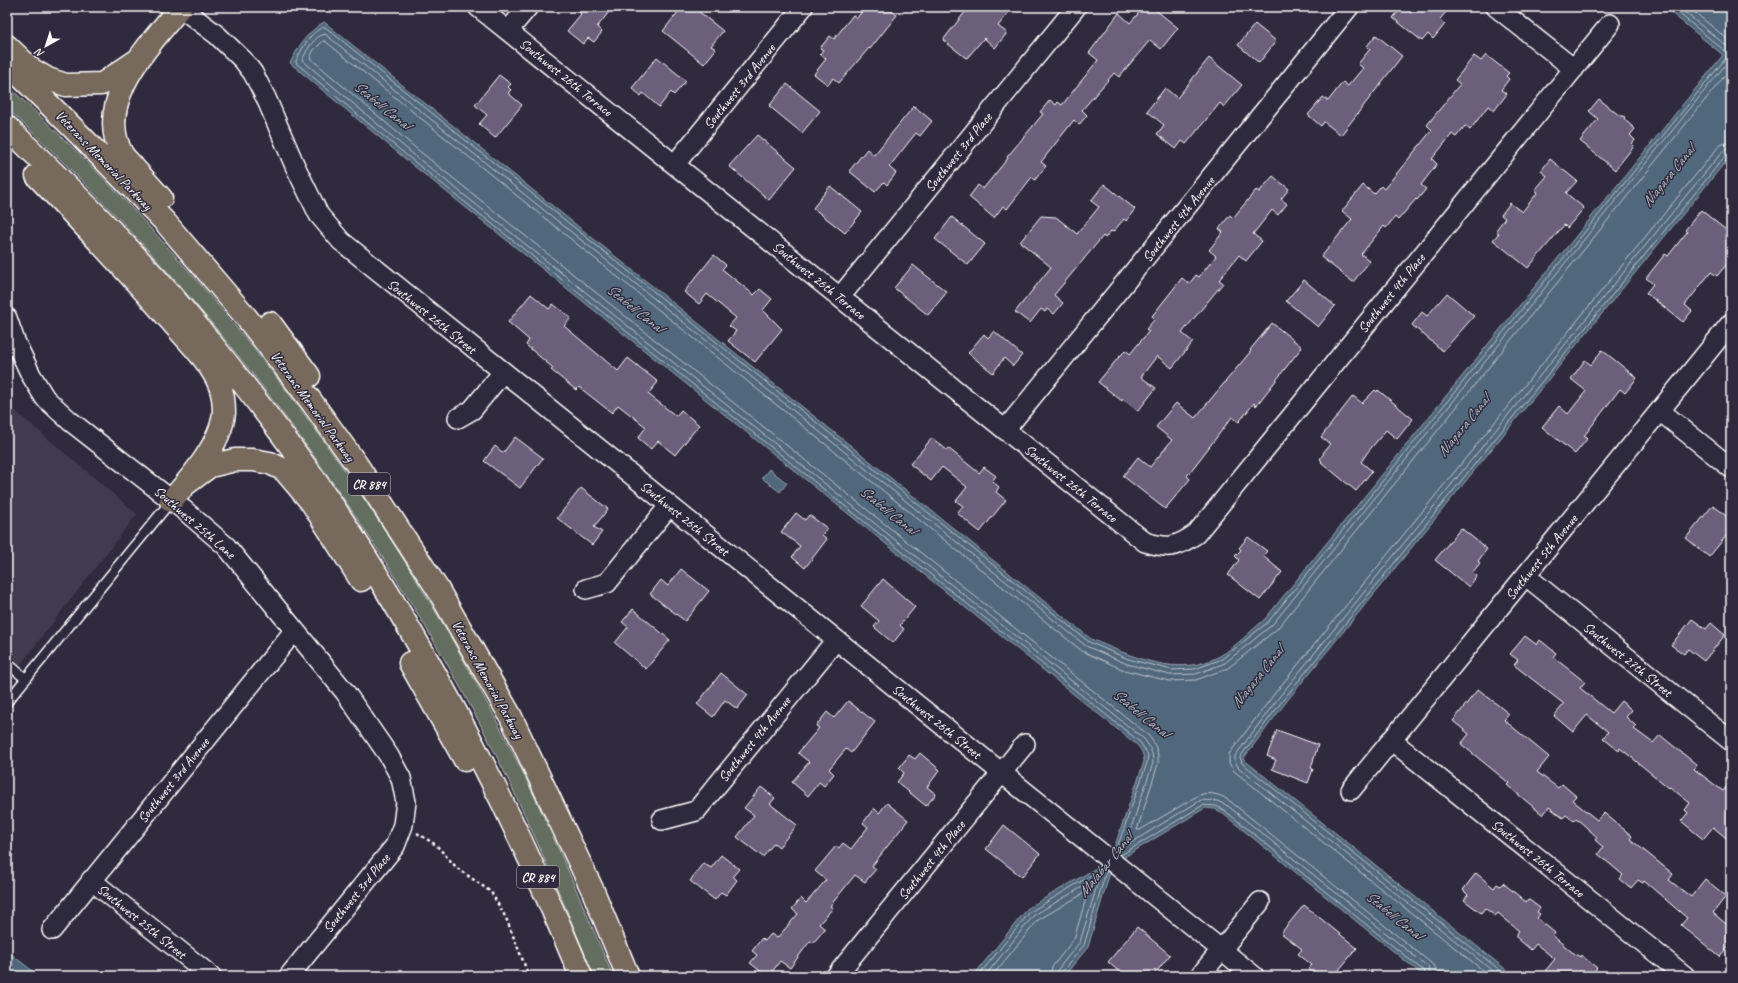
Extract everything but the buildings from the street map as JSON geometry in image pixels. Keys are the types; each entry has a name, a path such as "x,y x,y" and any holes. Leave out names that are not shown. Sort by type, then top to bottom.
{"highway":[{"path":"180,7 137,61 117,101 114,118 117,138 122,155 244,292 291,349 312,380 311,401"},
{"path":"7,46 31,69 48,79 66,86 102,84 137,61"},
{"name":"Veterans Memorial Parkway","path":"7,63 165,222 246,317 311,401 357,465 425,569 477,655 510,715 566,830 628,976"},
{"name":"CR 884","path":"7,127 94,212 150,271 210,342 265,412 322,490 393,603 454,708 529,856 581,976"},
{"path":"7,147 27,166 140,286 204,359 220,386 224,413 221,428 215,442 186,484 171,501"},
{"path":"186,484 210,466 235,460 253,460 270,463 284,470 312,503 374,598 480,789 529,856"}],"street":[{"name":"Southwest 26th Street","path":"180,7 226,44 253,74 266,98 295,166 319,215 328,227 356,255 1254,976"},
{"name":"Southwest 26th Terrace","path":"478,7 1145,542 1162,547"},
{"path":"508,31 528,7"},
{"name":"Southwest 3rd Avenue","path":"675,164 803,7"},
{"name":"Southwest 3rd Place","path":"840,297 1076,7"},
{"name":"Southwest 4th Avenue","path":"1005,430 1349,7"},
{"path":"1496,7 1574,69"},
{"name":"Southwest 4th Place","path":"1162,547 1180,544 1196,534 1610,24"},
{"name":"Southwest 25th Lane","path":"7,318 15,341 31,374 46,398 70,421 226,546 240,562 294,631 345,692 389,756 401,778 406,802"},
{"name":"Southwest 5th Avenue","path":"1351,790 1731,323"},
{"path":"458,418 472,410 503,372"},
{"path":"1660,411 1731,468"},
{"path":"586,589 607,583 669,506"},
{"name":"Southwest 27th Street","path":"1526,576 1731,741"},
{"name":"Southwest 3rd Avenue","path":"52,930 294,631"},
{"name":"Southwest 4th Avenue","path":"662,820 696,811 836,640"},
{"name":"Southwest 26th Terrace","path":"1391,740 1685,976"},
{"name":"Southwest 4th Place","path":"836,976 1025,744"},
{"name":"Southwest 3rd Place","path":"288,976 395,846 404,825 406,802"},
{"name":"Southwest 25th Street","path":"91,880 211,976"},
{"path":"1200,976 1260,902"}],"lane":[{"path":"8,698 26,679 171,501"},
{"path":"7,663 26,679"}],"path":[{"path":"404,825 436,845 457,868 490,892 506,918 529,976"}],"shaded area":[{"path":"7,392 13,409 137,514 7,682"}],"green space":[{"path":"7,85 112,187 172,252 274,375 368,504 452,640 491,710 550,829 613,976 594,976 525,815 478,720 407,596 328,475 242,360 149,251 61,160 7,108"}],"water":[{"path":"1664,7 1731,7 1731,155 1286,702 1243,759 1514,976 1424,976 1222,813 1215,809 1205,808 1126,856 1109,876 1088,947 1064,976 973,976 1028,908 1098,867 1114,848 1144,762 1143,755 1139,747 409,162 290,63 304,40 313,30 324,22 1091,639 1138,658 1171,665 1188,665 1204,663 1220,656 1237,644 1265,619 1723,55"},
{"path":"769,469 787,483 780,492 762,478"},
{"path":"7,951 39,976 7,976"}],"water label":[{"name":"Seabell Canal","path":"382,105"},
{"name":"Niagara Canal","path":"1668,176"},
{"name":"Seabell Canal","path":"635,308"},
{"name":"Niagara Canal","path":"1463,426"},
{"name":"Seabell Canal","path":"888,510"},
{"name":"Niagara Canal","path":"1257,677"},
{"name":"Seabell Canal","path":"1141,713"},
{"name":"Malabar Canal","path":"1105,865"},
{"name":"Seabell Canal","path":"1394,915"}]}
